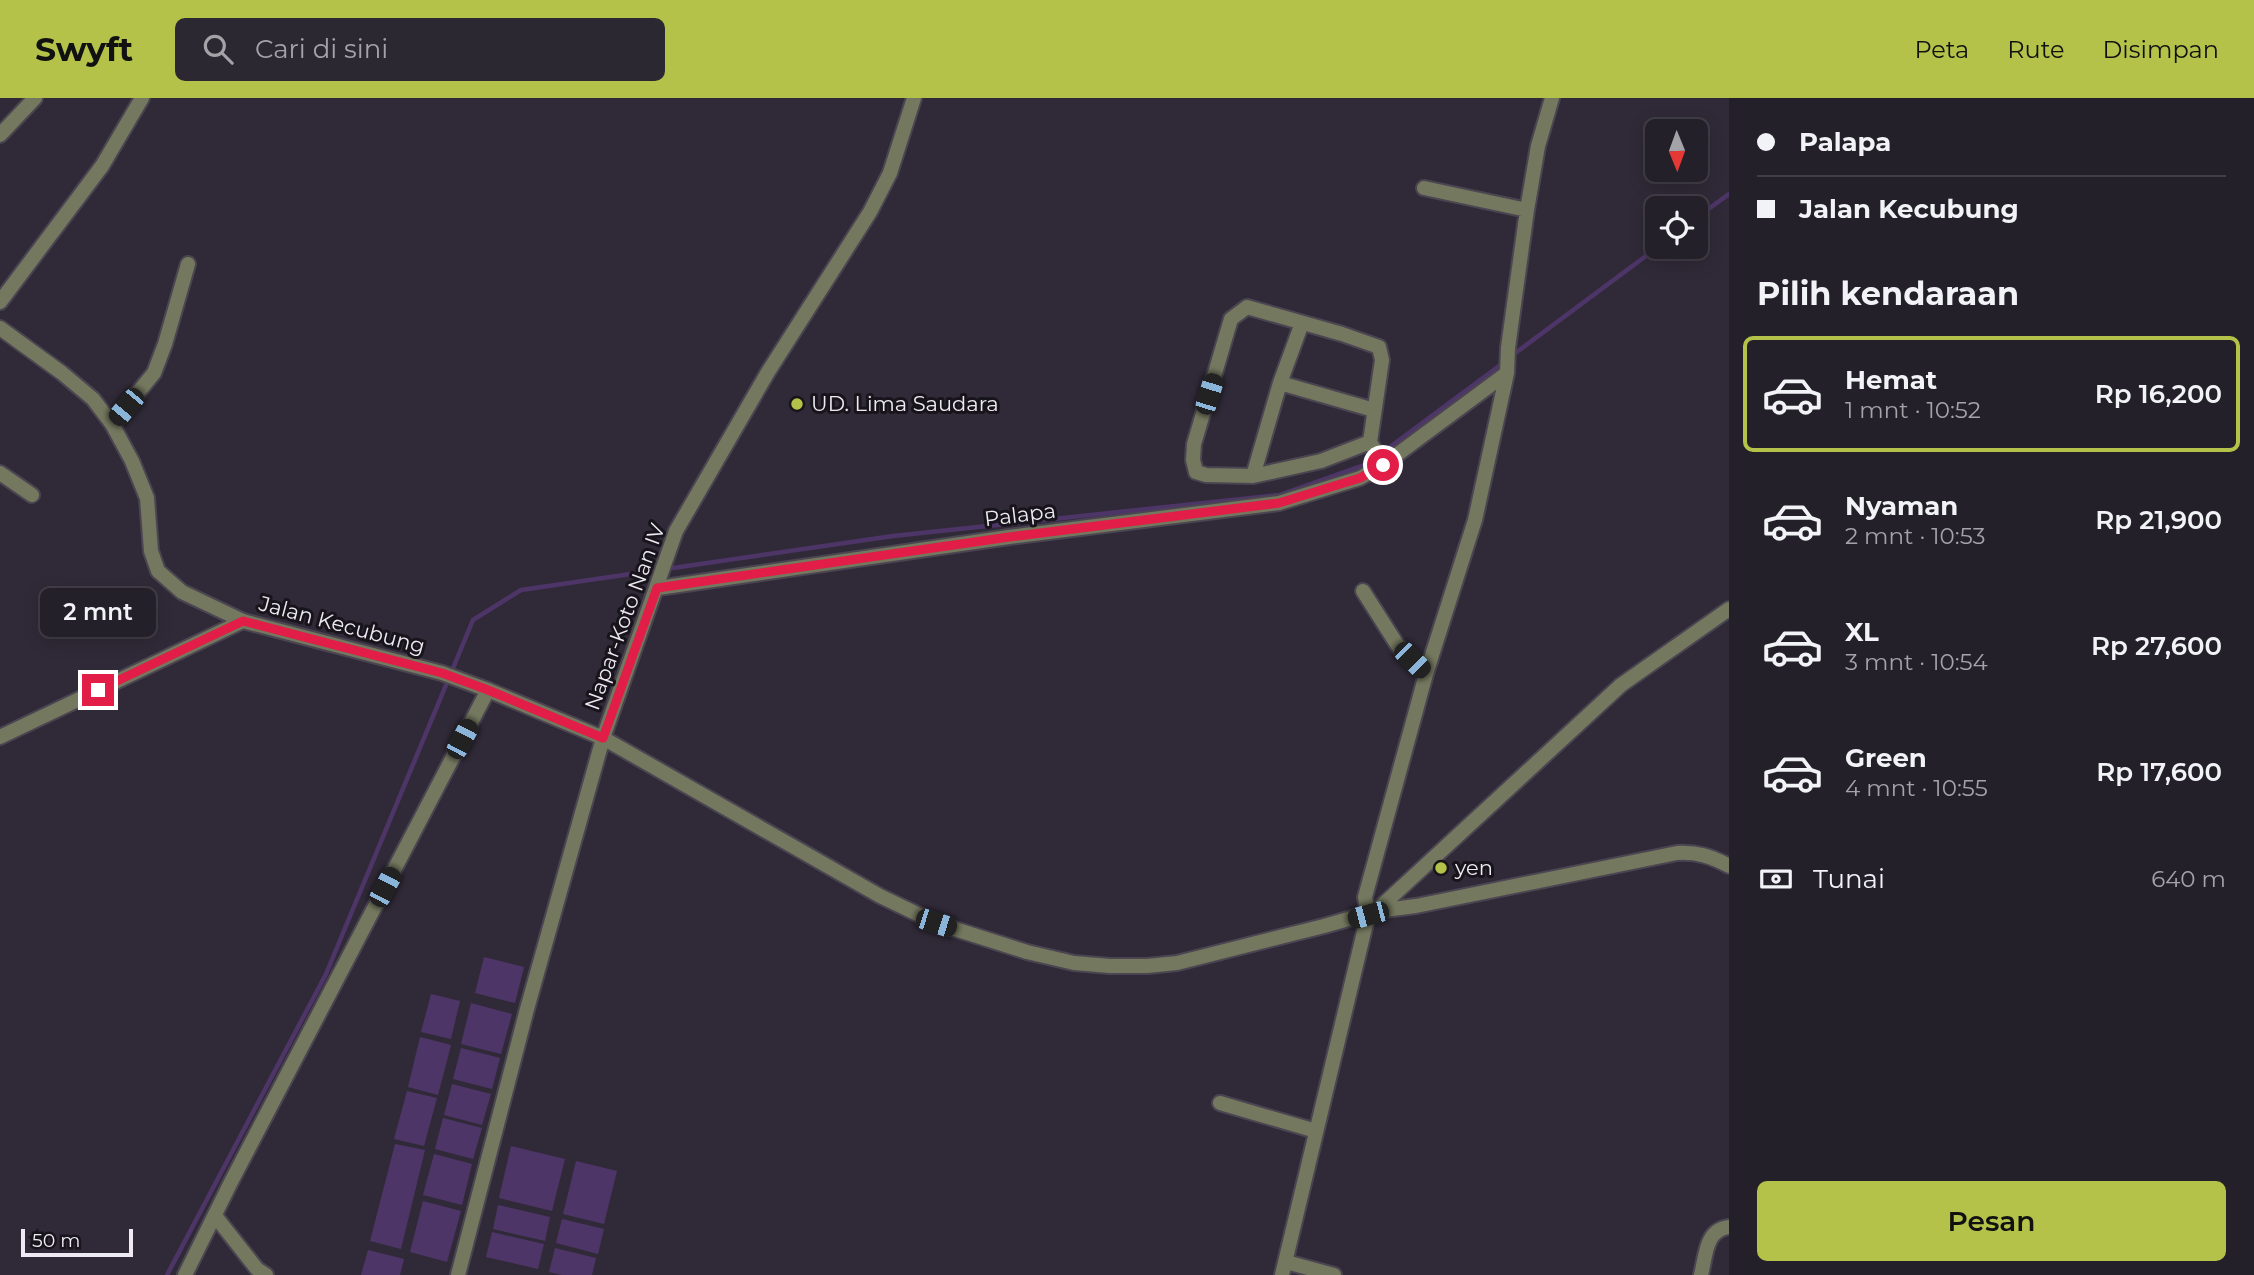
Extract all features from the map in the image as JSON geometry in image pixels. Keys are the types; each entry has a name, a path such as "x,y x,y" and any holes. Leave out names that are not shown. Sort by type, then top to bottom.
{"street":[{"path":"0,135 35,98"},
{"path":"0,302 102,166 142,98"},
{"name":"Napar-Koto Nan IV","path":"458,1275 530,996 603,738 676,531 768,372 870,212 890,173 914,98"},
{"path":"1372,913 1365,897 1426,674 1475,520 1507,371 1527,210 1538,146 1552,98"},
{"path":"1424,188 1527,210"},
{"path":"112,424 154,373 188,264"},
{"path":"1247,307 1302,323 1379,347 1382,360 1374,410 1376,454 1321,461 1253,476 1206,475 1196,472 1193,460 1194,444 1231,319 1247,307"},
{"path":"1253,476 1280,383 1302,323"},
{"path":"0,328 93,399 112,424 132,461 147,498 151,551 158,571 182,592 243,621"},
{"name":"Palapa","path":"658,585 1279,503 1360,478 1376,454 1507,371"},
{"path":"1280,383 1374,410"},
{"path":"0,473 32,495"},
{"path":"1363,591 1398,646 1426,674"},
{"path":"1334,1275 1284,1269 1372,913 1621,685 1729,609"},
{"name":"Jalan Kecubung","path":"0,737 243,621 442,673 488,690 603,738 936,923 1051,958 1110,966 1177,963 1372,913 1677,853 1695,852 1729,866"},
{"path":"185,1275 237,1170 488,690"},
{"path":"1220,1103 1317,1131"},
{"path":"216,1216 257,1269 266,1275"},
{"path":"1701,1275 1710,1237 1717,1230 1729,1227"}],"shaded area":[{"path":"484,957 524,967 515,1003 475,993"},
{"path":"431,994 460,1001 451,1039 421,1032"},
{"path":"471,1003 512,1014 501,1054 461,1044"},
{"path":"420,1037 451,1045 438,1095 408,1087"},
{"path":"461,1048 500,1058 492,1089 453,1079"},
{"path":"452,1084 491,1094 482,1125 444,1115"},
{"path":"407,1091 437,1098 424,1146 394,1139"},
{"path":"443,1118 482,1128 473,1159 435,1149"},
{"path":"395,1144 425,1150 401,1249 370,1241"},
{"path":"511,1146 565,1159 552,1211 499,1198"},
{"path":"434,1154 472,1164 462,1205 423,1195"},
{"path":"576,1161 617,1171 604,1224 563,1214"},
{"path":"423,1201 461,1211 447,1262 410,1252"},
{"path":"498,1205 550,1217 545,1241 493,1229"},
{"path":"562,1219 604,1229 598,1254 556,1243"},
{"path":"492,1232 544,1244 538,1269 486,1257"},
{"path":"555,1248 596,1258 592,1275 549,1272"},
{"path":"368,1250 404,1259 400,1275 361,1275"}],"waterway":[{"path":"1708,209 1729,194"},
{"path":"1510,357 1645,257"},
{"path":"666,569 893,536 1279,495 1367,464 1503,363"},
{"path":"167,1275 326,974 473,620 521,590 658,570"}],"place":[{"name":"UD. Lima Saudara","path":"797,404"},
{"name":"yen","path":"1441,868"}],"route":[{"path":"98,690 243,621 442,673 603,738 657,588 1009,537 1279,503 1360,478 1383,465"}]}
